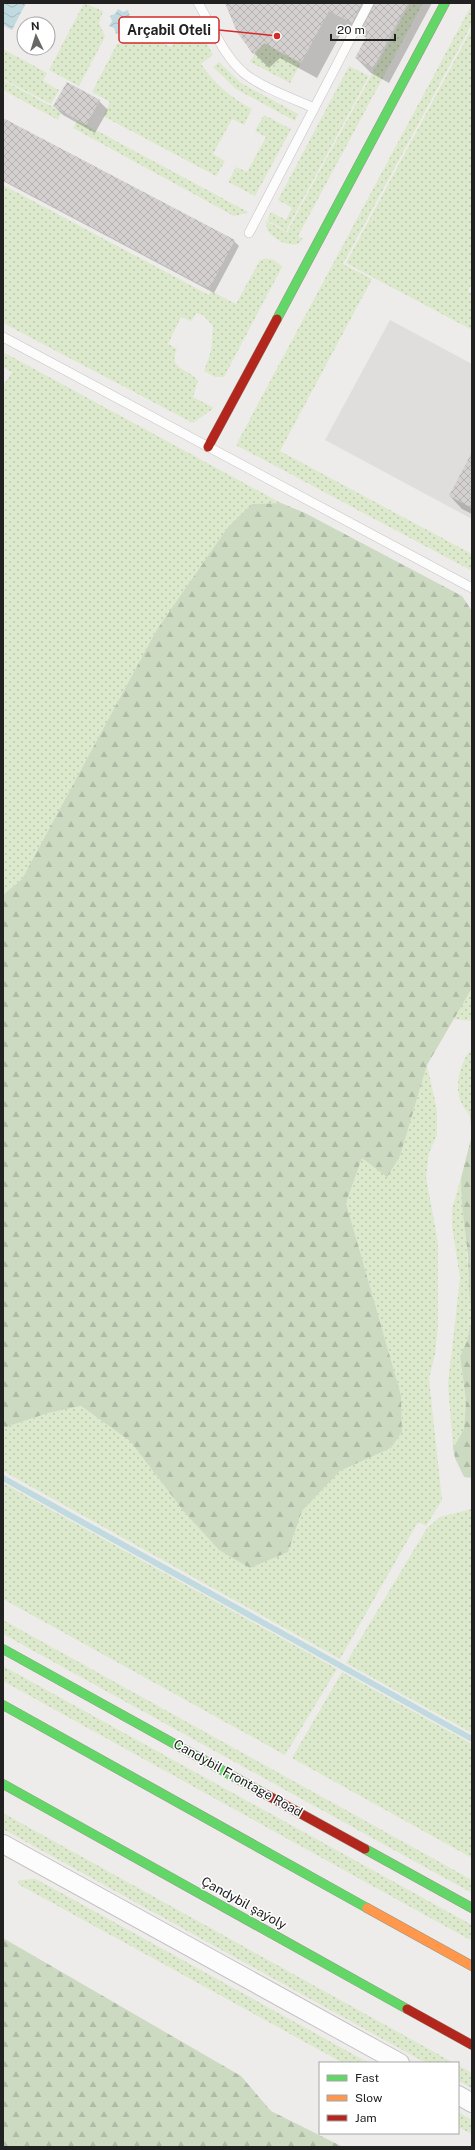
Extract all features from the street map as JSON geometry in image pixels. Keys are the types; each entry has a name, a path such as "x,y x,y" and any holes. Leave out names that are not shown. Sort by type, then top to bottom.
{"main road":[{"path":"208,447 445,3"},
{"name":"Candybil Frontage Road","path":"3,1649 472,1908"},
{"path":"3,1705 472,1966"},
{"name":"Çandybil şaýoly","path":"3,1784 472,2044"}],"street":[{"path":"3,1844 398,2062"},
{"path":"459,2096 472,2103"}],"lane":[{"path":"198,3 225,50 245,74 265,86 314,108"},
{"path":"249,233 369,3"},
{"path":"3,337 472,588"}],"green space":[{"path":"84,3 103,11 99,23 105,37 79,86 49,70"},
{"path":"410,3 423,3 298,236 303,239 298,244 294,245 281,242 267,230 266,221 287,232"},
{"path":"472,4 472,24 343,264 372,279 280,451 472,554 472,571 236,445"},
{"path":"185,22 200,31 213,55 201,64 206,71 217,84 230,95 252,109 244,125 232,119 213,154 225,161 216,176 103,116 110,102 92,92 117,44 132,41 141,32 171,47"},
{"path":"472,28 472,283 468,291 472,294 472,330 346,263"},
{"path":"268,40 278,46 276,50 301,63 290,83 250,62 254,55"},
{"path":"3,49 47,73 43,81 59,90 51,104 3,79"},
{"path":"219,62 241,83 298,114 295,121 236,89 213,67"},
{"path":"349,66 369,76 286,231 267,220 271,212 286,220 292,208 278,200"},
{"path":"3,80 62,112 58,120 3,90"},
{"path":"264,115 291,129 255,196 228,182 236,167 247,172 266,137 255,131"},
{"path":"77,120 248,212 234,216 73,128"},
{"path":"3,185 209,295 211,291 236,304 260,260 275,260 282,267 224,377 215,377 204,371 211,351 213,326 203,315 197,313 191,321 181,317 168,344 177,349 175,361 177,365 190,373 198,381 193,397 214,408 193,423 3,323"},
{"path":"3,352 281,503 252,504 156,631 22,879 3,895 3,386 12,372 3,367"},
{"path":"281,503 305,513 462,596 472,611 472,988 427,1065 400,1156 387,1177 362,1158 346,1203 401,1395 402,1432 391,1448 340,1471 302,1511 288,1552 250,1568 219,1550 185,1513 130,1441 81,1406 48,1413 6,1427 3,1426 3,895 22,879 156,631 228,527 252,504"},
{"path":"472,988 472,1021 453,1019"},
{"path":"472,1049 472,1107 470,1116 461,1102 458,1081 464,1060"},
{"path":"427,1065 437,1110 437,1135 429,1153 426,1177 438,1243 438,1327 435,1354 429,1379 442,1500 426,1526 418,1522 340,1659 3,1471 3,1426 6,1427 48,1413 81,1406 130,1441 185,1513 219,1550 288,1552 302,1511 340,1471 391,1448 402,1432 401,1395 346,1203 362,1158 400,1156"},
{"path":"472,1107 472,1135 470,1116"},
{"path":"472,1135 472,1318 461,1178"},
{"path":"461,1178 472,1318 467,1341 460,1356 466,1401 464,1429 453,1448 448,1384 460,1278 452,1226 452,1209"},
{"path":"472,1318 472,1478 464,1477 455,1458 453,1448 464,1429 466,1401 460,1356 467,1341"},
{"path":"3,1483 337,1669 285,1755 3,1599"},
{"path":"472,1509 472,1733 346,1663 427,1528 440,1517"},
{"path":"3,1620 472,1880 472,1893 3,1634"},
{"path":"3,1666 472,1925 472,1941 3,1681"},
{"path":"342,1672 472,1744 472,1858 292,1758"},
{"path":"3,1813 452,2062 424,2062 3,1829"},
{"path":"36,1879 367,2062 341,2062 18,1884 19,1880"},
{"path":"3,1938 241,2076 271,2111 343,2147 3,2147"},
{"path":"459,2066 472,2073 472,2088 459,2082"},
{"path":"459,2113 472,2120 472,2134 459,2128"}],"shaded area":[{"path":"390,320 472,364 472,519 325,440"}],"water":[{"path":"3,3 26,3 19,16 16,16 16,22 12,30 3,25"},
{"path":"118,9 123,12 128,10 130,16 135,18 132,23 134,28 129,30 126,35 121,32 116,34 114,28 109,26 112,21 110,16 115,14"}],"building":[{"path":"225,3 362,3 352,23 329,11 301,63 264,43 253,54 237,32"},
{"path":"375,3 408,3 373,68 355,58 369,32 362,29"},
{"path":"67,82 100,100 86,125 53,106"},
{"path":"3,118 235,240 209,289 3,180"},
{"path":"472,452 472,508 449,496"}],"waterway":[{"path":"3,1478 472,1739"}],"traffic: fast":[{"path":"277,319 445,3"},
{"path":"3,1649 265,1794"},
{"path":"3,1705 367,1908"},
{"path":"3,1784 407,2009"},
{"path":"365,1849 472,1908"}],"traffic: slow":[{"path":"367,1908 472,1966"}],"traffic: jam":[{"path":"208,447 277,319"},
{"path":"265,1794 365,1849"},
{"path":"407,2009 472,2045"}],"place":[{"name":"Arçabil Oteli","path":"277,36"}]}
